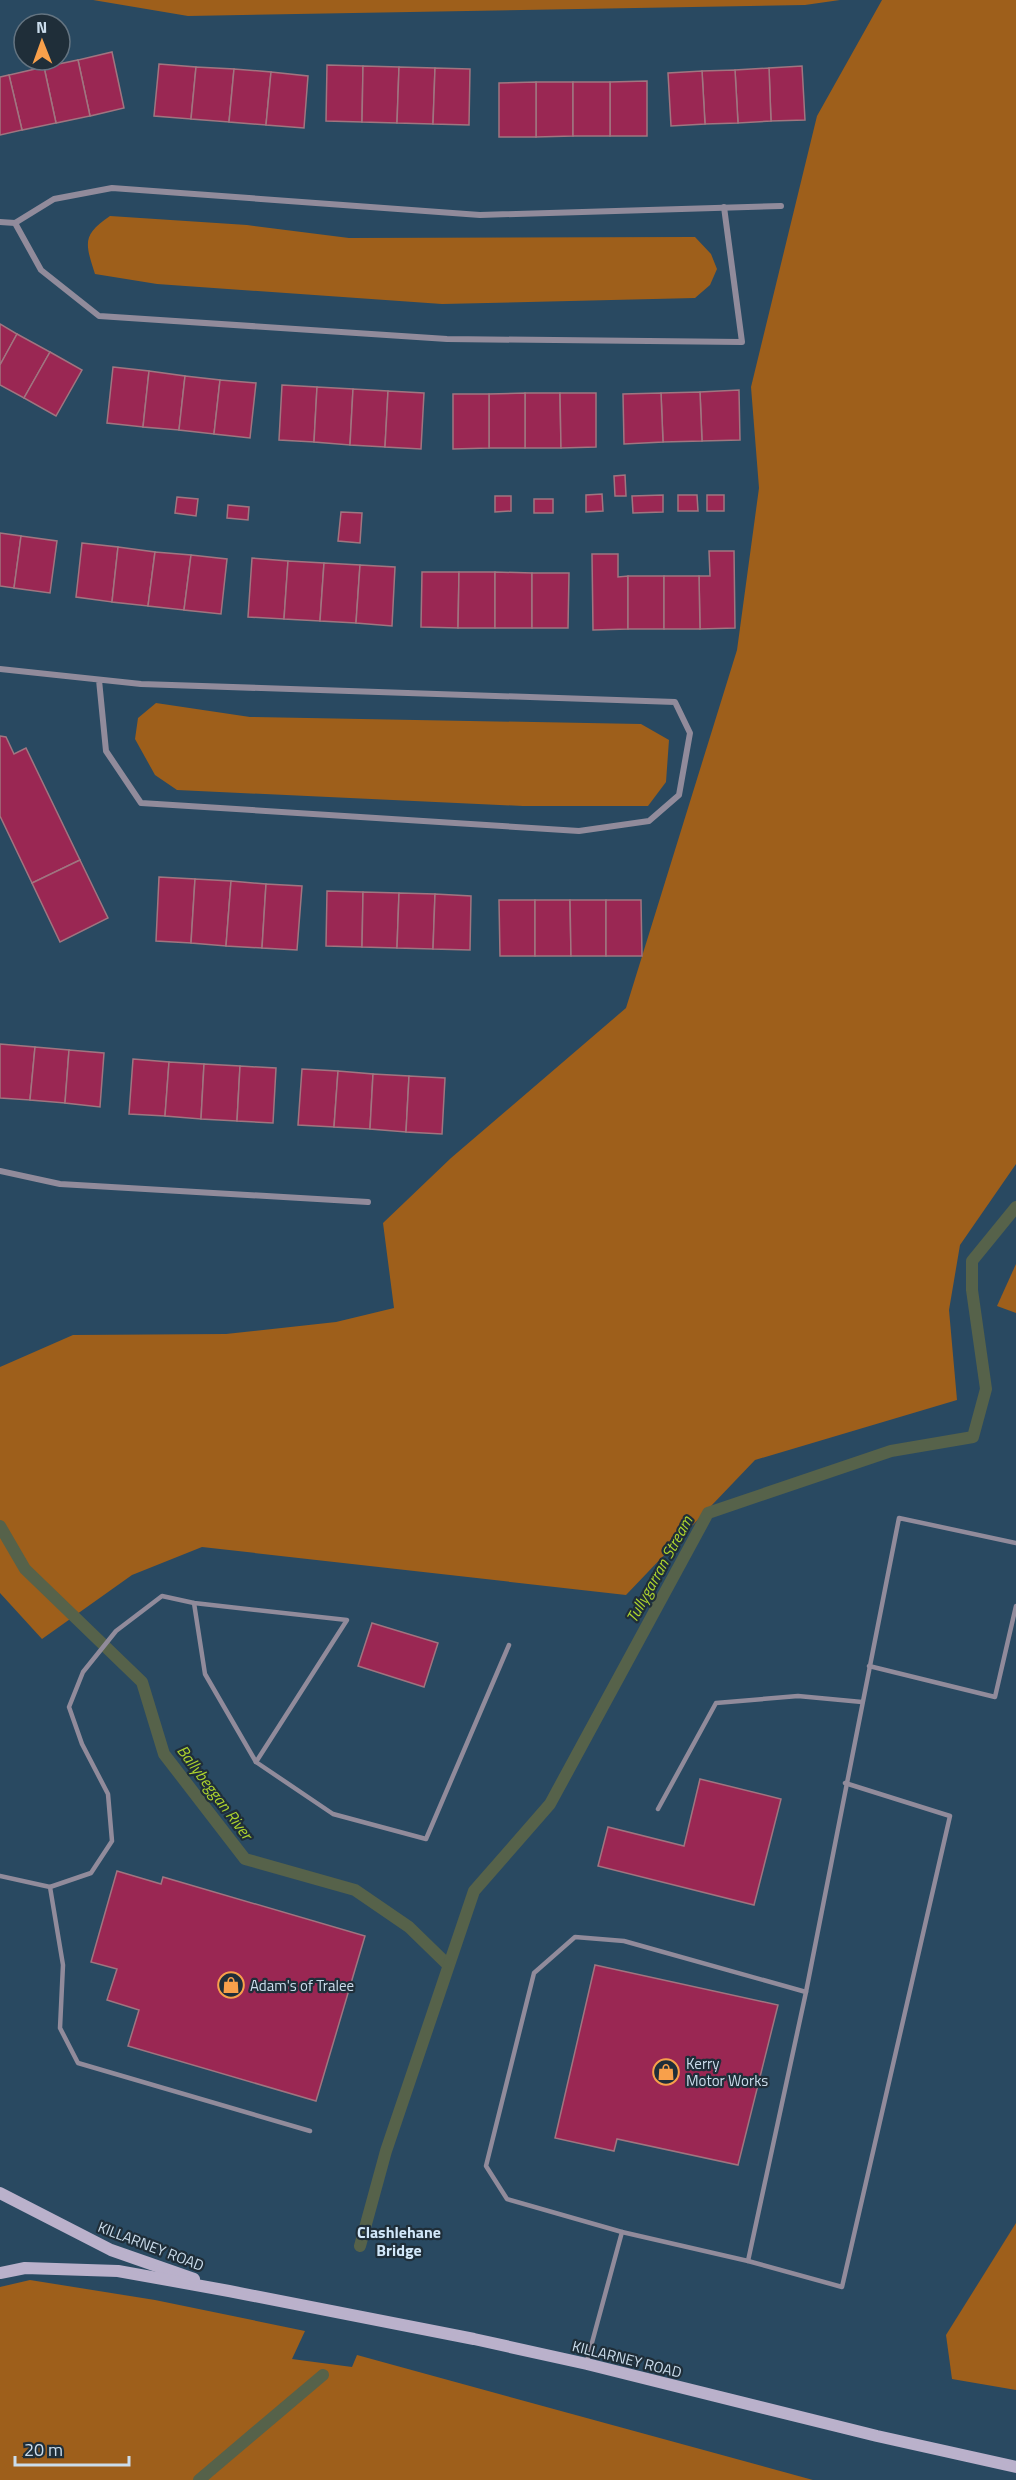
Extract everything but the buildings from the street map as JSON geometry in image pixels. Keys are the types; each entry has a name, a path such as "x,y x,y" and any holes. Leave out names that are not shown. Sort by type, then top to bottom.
{"main road":[{"name":"KILLARNEY ROAD","path":"0,2193 111,2250 229,2291"},
{"name":"KILLARNEY ROAD","path":"0,2273 25,2268 118,2271 229,2291 474,2339 587,2364 877,2436 1016,2467"}],"street":[{"path":"0,222 15,223 54,199 112,188 480,215 781,206"},
{"path":"15,223 41,270 99,316 447,339 742,342 724,207"},
{"path":"0,669 141,684 675,702 690,733 679,795 657,815 649,821 579,831 141,803 106,751 99,680"},
{"path":"0,1171 60,1184 368,1202"}],"lane":[{"path":"748,2261 806,1992 899,1518 1016,1543"},
{"path":"0,1876 50,1887 91,1873 112,1841 108,1794 82,1744 69,1707 83,1672 116,1631 162,1596 194,1603 347,1620 256,1762"},
{"path":"194,1603 205,1674 256,1762 333,1814 426,1839 509,1645"},
{"path":"869,1666 995,1697 1016,1606"},
{"path":"658,1809 716,1703 798,1696 862,1702"},
{"path":"806,1992 624,1941 575,1937 534,1974 486,2166 507,2199 622,2232 748,2261 842,2287 950,1816 846,1783"},
{"path":"50,1887 63,1965 60,2028 78,2063 310,2131"},
{"path":"587,2364 622,2232"}],"shaded area":[{"path":"93,0 840,0 805,5 188,16"},
{"path":"882,0 1016,0 1016,1164 960,1245 949,1310 957,1400 755,1460 626,1595 202,1547 132,1575 42,1639 0,1593 0,1367 73,1335 226,1334 336,1322 394,1308 383,1223 451,1158 626,1008 737,650 759,488 751,387 817,116"},
{"path":"110,216 247,225 349,238 695,237 711,254 717,269 710,285 695,298 442,304 157,284 95,274 89,255 88,240 94,229"},
{"path":"156,703 250,717 641,724 669,740 666,782 648,806 523,806 177,790 155,775 135,739 138,718"},
{"path":"1016,1264 1016,1313 997,1306"},
{"path":"1016,2223 1016,2390 952,2379 946,2335"},
{"path":"30,2280 155,2300 305,2331 292,2359 352,2367 357,2355 813,2480 0,2480 0,2287"}],"waterway":[{"name":"Tullygarran Stream","path":"360,2246 386,2151 474,1891 550,1804 708,1513 891,1451 973,1437 986,1389 972,1290 972,1261 1016,1207"},
{"name":"Ballybeggan River","path":"0,1526 25,1569 142,1682 164,1754 245,1859 355,1890 409,1927 448,1965"},
{"name":"Ballybeggan River","path":"199,2480 323,2375"}],"place":[{"name":"Adam's of Tralee","path":"231,1985"},
{"name":"Kerry Motor Works","path":"666,2072"}],"district":[{"name":"Clashlehane Bridge","path":"399,2241"}]}
